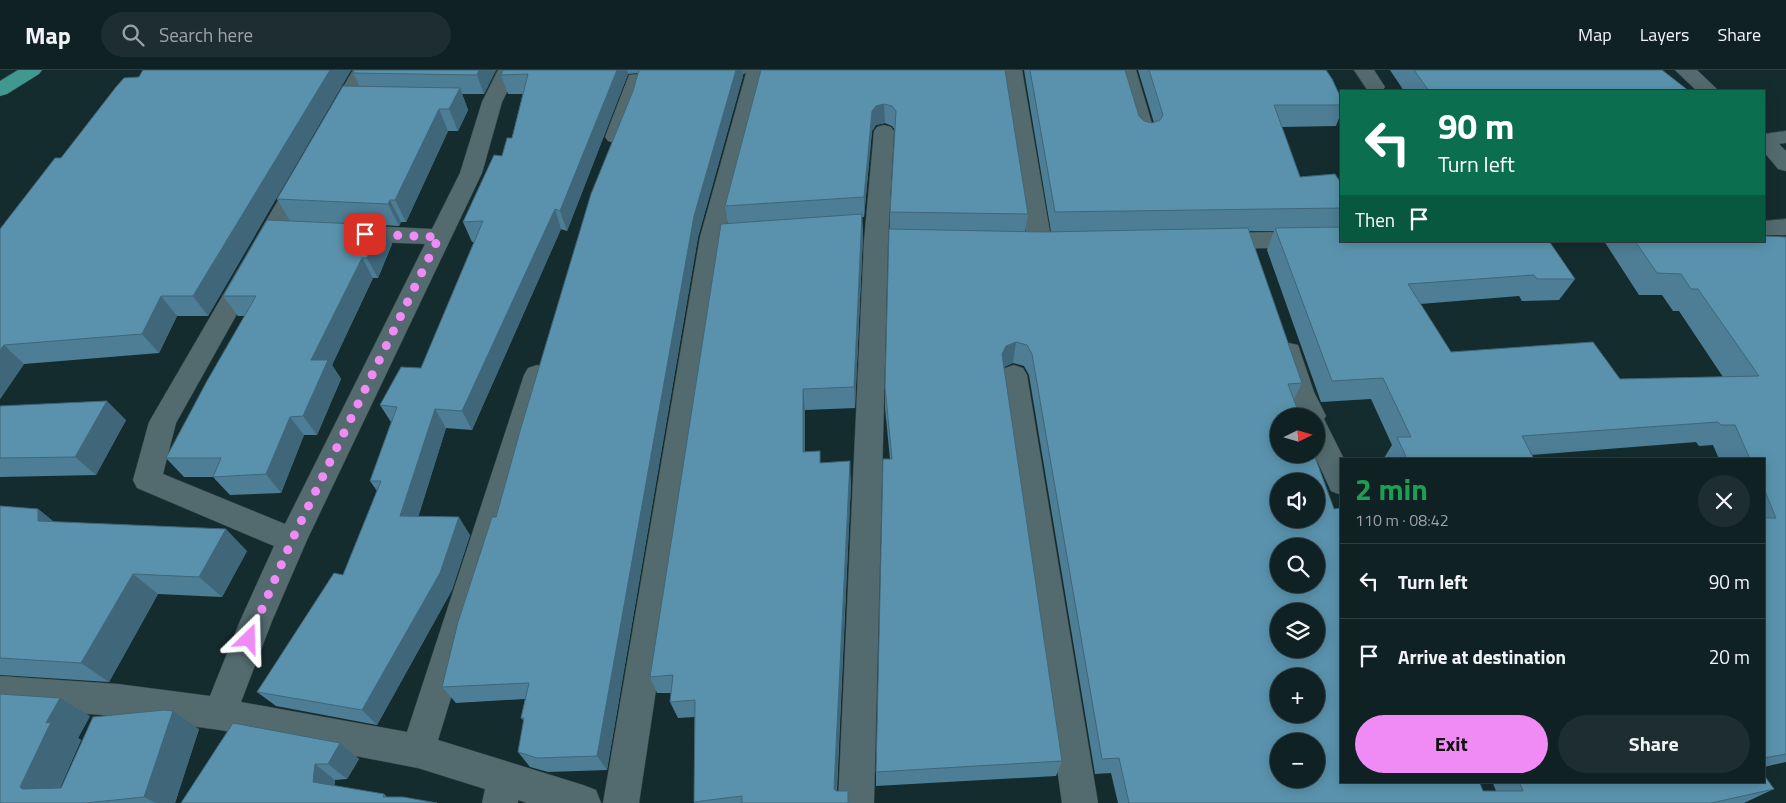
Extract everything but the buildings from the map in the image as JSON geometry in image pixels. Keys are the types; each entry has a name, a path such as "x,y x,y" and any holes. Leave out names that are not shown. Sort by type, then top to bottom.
{"highway":[{"path":"0,90 32,70"}],"street":[{"path":"326,134 356,100 364,70"},
{"path":"220,714 256,621 292,540 471,173 482,102 508,70"},
{"path":"606,163 636,78 739,70"},
{"path":"621,803 722,236 757,70"},
{"path":"1012,70 1040,243"},
{"path":"1126,70 1146,137"},
{"path":"1364,70 1376,87"},
{"path":"1685,70 1709,90"},
{"path":"856,803 877,234 884,131"},
{"path":"1765,140 1786,137"},
{"path":"1765,141 1786,164"},
{"path":"292,540 148,480 163,422 282,230 312,160"},
{"path":"1765,228 1786,227"},
{"path":"331,232 439,237"},
{"path":"1193,241 1340,239"},
{"path":"1250,240 1260,267"},
{"path":"1282,331 1301,392 1308,408"},
{"path":"418,750 544,355"},
{"path":"1014,375 1074,803"},
{"path":"1325,448 1340,482"},
{"path":"0,692 113,713 220,714 418,750 502,790 583,803"}],"route":[{"path":"249,639 292,540 439,237 365,234"}]}
